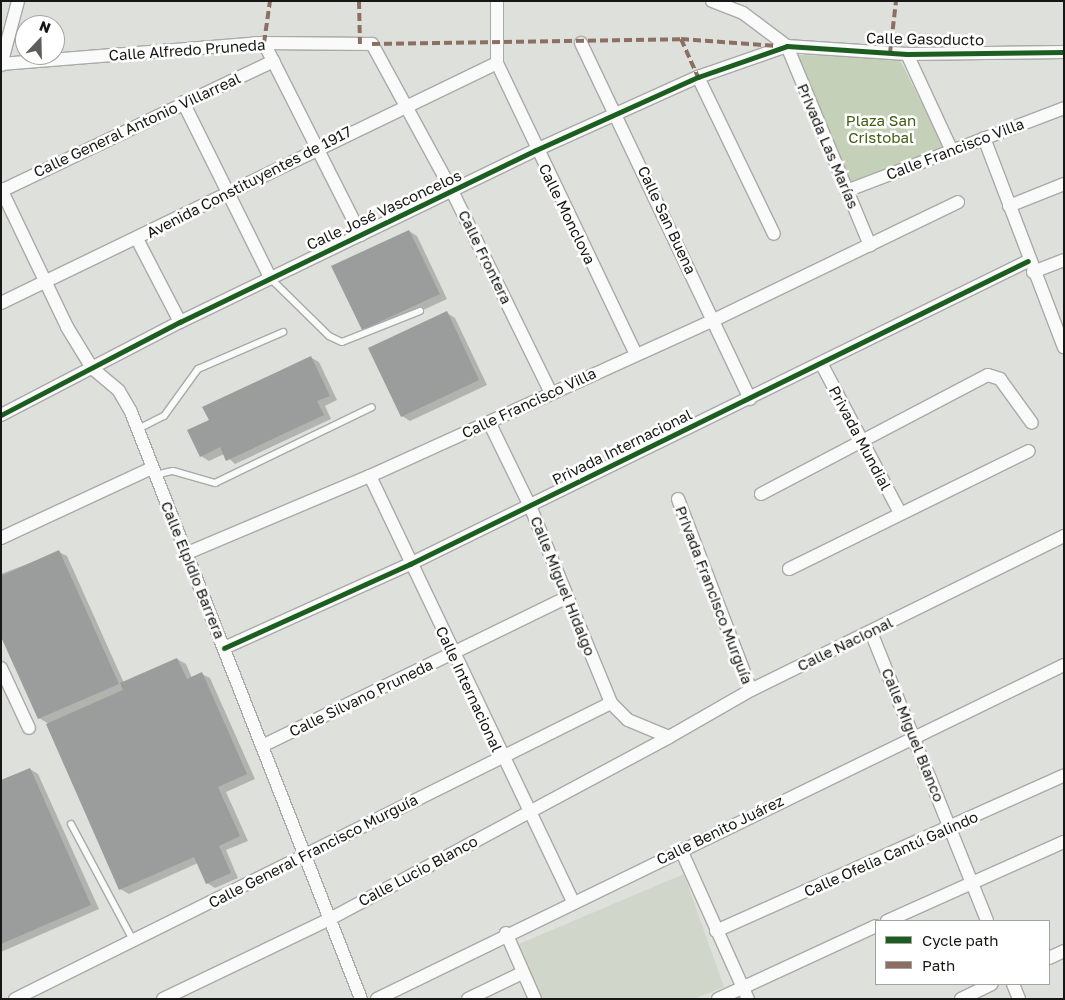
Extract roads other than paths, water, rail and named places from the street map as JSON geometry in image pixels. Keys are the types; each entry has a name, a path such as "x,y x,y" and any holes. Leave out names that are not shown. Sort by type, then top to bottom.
{"street":[{"path":"1,64 18,1"},
{"name":"Calle Monclova","path":"497,1 495,43 497,63 536,150 636,354"},
{"path":"712,1 738,10 787,46"},
{"path":"264,43 319,146 361,235"},
{"name":"Calle Alfredo Pruneda","path":"1,64 264,43 372,44"},
{"name":"Calle San Buena","path":"581,43 618,114 750,399"},
{"name":"Calle Frontera","path":"372,44 452,192 551,393"},
{"name":"Calle Gasoducto","path":"787,46 907,54 1064,52"},
{"name":"Calle José Vasconcelos","path":"1,415 180,322 536,150 698,77 787,46"},
{"name":"Privada Las Marías","path":"787,46 870,245"},
{"path":"907,54 951,149"},
{"name":"Calle General Antonio Villarreal","path":"1,190 182,102 274,61"},
{"name":"Avenida Constituyentes de 1917","path":"1,303 228,194 319,146 497,63"},
{"path":"698,77 774,234"},
{"path":"182,102 270,278"},
{"name":"Calle Francisco Villa","path":"846,191 951,149 1064,108"},
{"path":"984,138 1031,267 1061,332 1064,347"},
{"path":"1008,206 1064,184"},
{"name":"Calle Elpidio Barrera","path":"1,190 44,282 92,368 122,395 138,429 185,554 262,746 301,854 361,999"},
{"name":"Calle Francisco Villa","path":"185,554 370,476 714,320 958,202"},
{"path":"137,238 180,322"},
{"path":"1031,267 1064,260"},
{"name":"Privada Internacional","path":"224,648 410,564 821,363 1031,267"},
{"name":"Privada Mundial","path":"821,363 900,513"},
{"path":"761,494 992,375 1000,379 1032,424"},
{"name":"Calle Miguel Hidalgo","path":"489,422 530,506 611,703 628,720 669,737"},
{"path":"789,569 1029,451"},
{"path":"1,538 153,472"},
{"name":"Calle Internacional","path":"370,476 501,757 572,900"},
{"name":"Privada Francisco Murguía","path":"678,499 751,690"},
{"name":"Calle Nacional","path":"669,737 751,690 1064,536"},
{"name":"Calle Silvano Pruneda","path":"262,746 568,597"},
{"name":"Calle Miguel Blanco","path":"872,632 916,735 987,920"},
{"name":"Calle Benito Juárez","path":"378,999 572,900 681,850 1064,665"},
{"path":"1,668 29,728"},
{"name":"Calle General Francisco Murguía","path":"15,999 134,943 301,854 611,703"},
{"name":"Calle Lucio Blanco","path":"163,999 328,920 669,737"},
{"name":"Calle Ofelia Cantú Galindo","path":"716,931 950,828 1064,775"},
{"path":"889,920 1064,842"},
{"path":"681,850 748,999"},
{"path":"718,999 875,926"},
{"path":"506,933 535,999"},
{"path":"1050,958 1064,951"},
{"path":"468,999 522,973"},
{"path":"961,999 990,985"},
{"path":"1012,985 1019,999"}],"lane":[{"path":"270,278 329,336 342,342 420,311"},
{"path":"138,429 164,416 198,369 283,332"},
{"path":"153,472 177,472 215,484 372,406"},
{"path":"72,824 134,943"}],"park label":[{"name":"Plaza San Cristobal","path":"881,128"}]}
